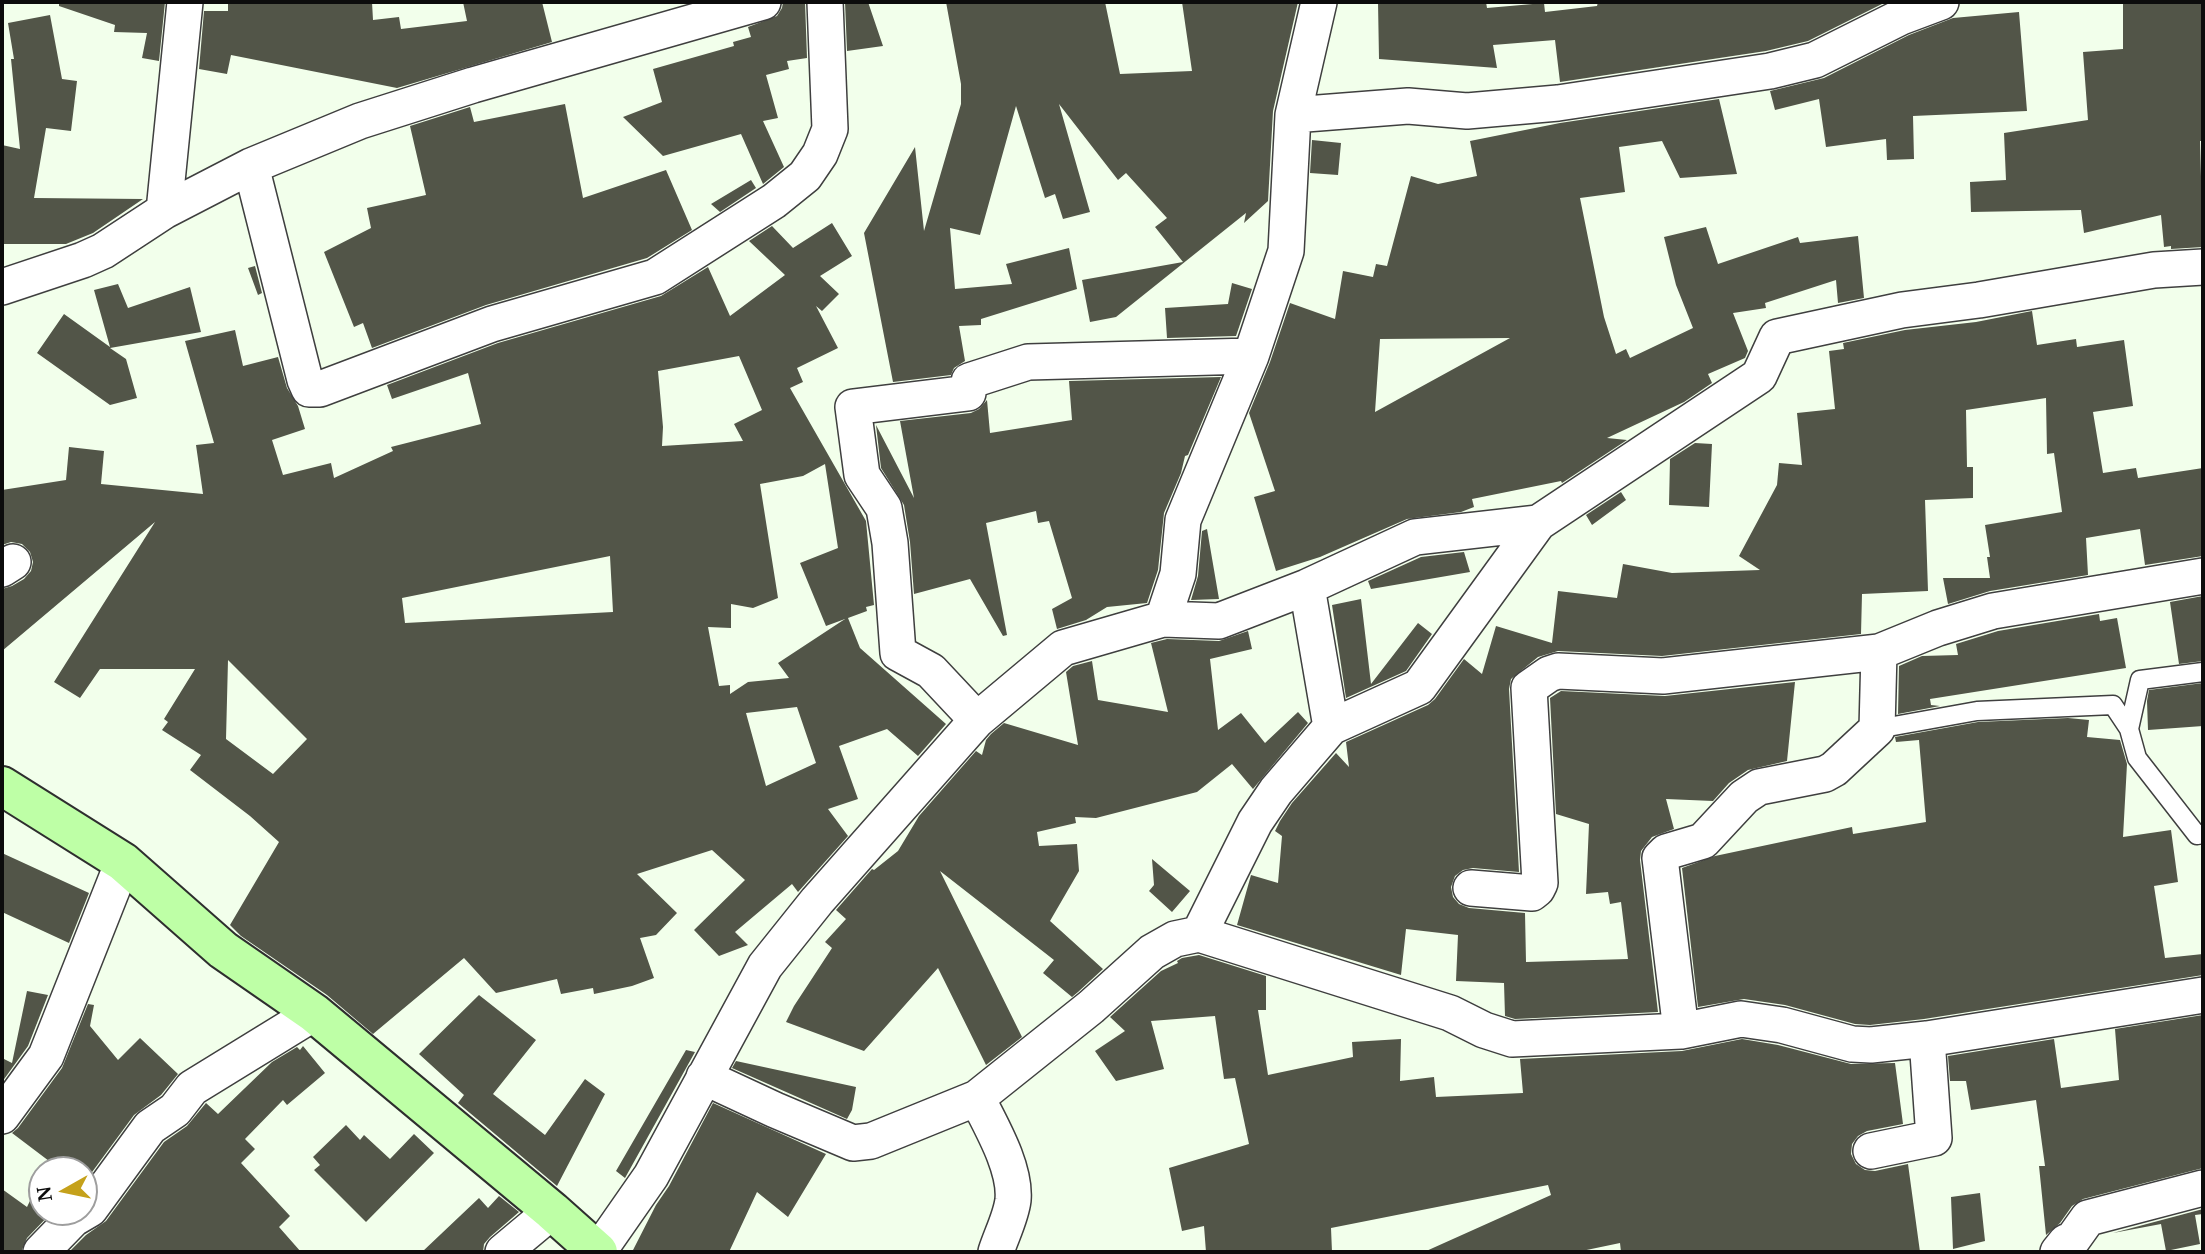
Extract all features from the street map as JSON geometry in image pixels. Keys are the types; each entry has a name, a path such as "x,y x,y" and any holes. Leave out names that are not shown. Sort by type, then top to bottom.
{"street":[{"path":"164,211 186,2"},
{"path":"2,287 103,251 164,211 251,166 360,121 763,2"},
{"path":"251,166 304,380 309,388 320,389 492,324 655,277 774,201 805,176 820,154 830,129 825,2"},
{"path":"1163,619 1178,574 1184,520 1251,356 1286,251 1293,116 1319,2"},
{"path":"1293,116 1408,106 1468,111 1517,107 1598,98 1770,71 1815,60 1901,17 1941,2"},
{"path":"1199,934 1255,821 1276,791 1331,727 1419,687 1538,523 1759,376 1777,337 1902,310 1979,300 2154,270 2203,267"},
{"path":"977,720 931,671 898,653 890,542 884,508 862,475 853,407 968,393 970,381 1028,362 1251,356"},
{"path":"2,786 123,862 223,950 314,1013 598,1252 651,1176 765,966 817,901 977,720 1063,648 1163,619 1219,621 1307,587 1415,537 1538,523"},
{"path":"1471,888 1532,893 1540,883 1529,688 1549,674 1558,671 1663,676 1879,652 1938,628 1993,611 2203,576"},
{"path":"1307,587 1331,727"},
{"path":"1681,1031 1660,858 1665,852 1703,841 1744,797 1759,787 1825,774 1834,769 1877,729 1879,652"},
{"path":"2,1116 46,1056 123,862"},
{"path":"704,1077 853,1143 871,1142 977,1098 1091,1007 1152,952 1175,939 1199,934 1439,1010 1512,1039 1681,1031 1741,1019 1782,1025 1852,1044 1871,1045 1927,1039 2203,995"},
{"path":"41,1252 73,1219 90,1209 150,1127 175,1110 192,1088 314,1013"},
{"path":"1871,1151 1934,1138 1927,1039"},
{"path":"977,1098 1000,1143 1008,1168 1013,1200 996,1252"},
{"path":"2058,1252 2066,1242 2073,1239 2088,1218 2203,1188"},
{"path":"503,1252 552,1211"}],"lane":[{"path":"2129,729 2140,680 2203,672"},
{"path":"1877,729 1977,711 2113,705 2129,729 2137,758 2197,835 2203,834"}],"building":[{"path":"59,2 165,2 159,61 142,58 147,33 114,32 115,25 59,6"},
{"path":"228,2 372,2 373,20 399,17 401,29 467,21 463,2 542,2 552,42 397,88 231,55 227,74 199,69 204,11 228,11"},
{"path":"783,2 805,2 807,58 787,61 789,69 766,75 778,118 763,121 784,167 763,184 741,134 663,156 623,117 662,102 653,69 734,46 733,42 751,37 748,27 777,16"},
{"path":"845,2 868,2 883,46 847,51"},
{"path":"946,2 1105,2 1120,74 1192,71 1182,2 1298,2 1273,111 1268,201 1244,223 1246,213 1116,317 1090,322 1082,280 1183,262 1155,227 1167,218 1126,173 1118,180 1059,104 1090,212 1063,219 1055,194 1045,198 1016,106 980,235 950,228 955,289 1012,284 1006,264 1069,248 1077,289 981,319 981,325 959,326 965,361 954,368 951,375 893,382 864,233 915,147 924,231 961,104 961,84"},
{"path":"1378,2 1486,2 1487,8 1544,3 1545,12 1597,6 1598,2 1886,2 1808,41 1766,51 1560,82 1555,40 1493,45 1497,68 1379,59"},
{"path":"2123,3 2203,4 2203,141 2200,141 2203,247 2164,247 2161,215 2084,233 2081,210 1971,212 1970,182 2006,180 2004,133 2088,120 2083,52 2123,49"},
{"path":"2019,12 2027,111 1913,116 1914,159 1887,160 1886,139 1826,147 1819,99 1775,110 1770,91 1824,78 1909,35 1953,18"},
{"path":"50,15 62,79 77,81 71,131 46,128 34,198 143,199 93,233 66,244 2,244 2,145 20,149 11,59 14,59 8,23"},
{"path":"1719,99 1737,174 1680,178 1662,141 1619,147 1625,192 1580,198 1604,317 1616,354 1626,349 1630,358 1693,328 1676,285 1664,237 1706,227 1718,264 1798,237 1800,243 1858,236 1864,298 1838,303 1836,280 1765,303 1766,308 1733,313 1748,351 1745,358 1708,374 1712,383 1684,402 1607,438 1627,440 1562,483 1561,481 1472,499 1474,507 1461,512 1407,519 1320,557 1276,571 1254,497 1275,491 1249,413 1290,303 1335,319 1343,271 1373,277 1376,264 1387,266 1411,176 1438,184 1477,176 1470,141 1560,123","holes":["1510,338 1375,412 1380,339"]},
{"path":"565,104 583,198 666,170 692,230 647,258 486,305 372,348 363,323 354,327 324,252 371,228 367,208 426,195 410,126 470,107 474,122"},
{"path":"1312,140 1341,143 1338,175 1310,173"},
{"path":"751,180 756,188 720,212 711,204"},
{"path":"832,223 852,256 820,276 839,294 822,311 816,306 838,348 797,368 803,382 790,388 866,521 874,605 866,607 867,611 848,618 860,648 946,724 918,756 887,729 839,746 858,799 828,809 848,836 798,892 792,884 735,932 748,945 719,956 694,930 745,880 712,850 637,874 677,913 656,935 640,938 654,978 594,994 593,988 561,994 557,979 496,993 464,958 373,1034 327,995 241,936 230,925 279,842 190,770 201,755 162,730 168,722 164,719 195,669 100,669 80,698 54,682 155,522 2,651 2,589 24,579 31,571 33,562 30,552 22,544 11,542 2,545 2,490 66,480 69,447 104,451 101,484 203,494 196,445 214,443 185,341 235,330 243,366 278,357 287,388 298,406 305,429 272,440 283,475 331,463 334,478 393,451 391,447 481,424 468,373 392,399 387,385 498,343 661,296 708,267 730,316 785,275 749,241 772,226 793,248","holes":["739,356 762,410 734,424 743,441 662,446 658,371","825,464 838,548 800,563 826,626 845,619 778,663 789,678 748,682 730,694 730,685 719,686 708,627 731,628 731,604 753,608 778,598 760,484 803,476","610,556 613,612 405,623 402,598","228,660 307,739 273,774 226,739","797,707 816,763 766,786 746,713"]},
{"path":"255,266 262,293 258,295 248,268"},
{"path":"1232,283 1252,289 1236,336 1167,338 1165,308 1228,304"},
{"path":"118,284 128,308 190,287 201,332 110,348 126,359 137,398 110,405 37,353 64,314 110,347 94,290"},
{"path":"2032,311 2037,345 2076,339 2077,347 2124,340 2133,406 2093,412 2103,473 2136,468 2138,478 2203,468 2203,556 2145,565 2140,529 2086,538 2088,575 1990,591 1948,604 1943,578 1990,578 1985,525 2062,512 2054,453 2047,454 2046,398 1966,410 1967,467 1973,467 1973,498 1925,500 1928,591 1862,594 1861,634 1662,656 1558,651 1538,657 1511,679 1509,689 1519,872 1473,868 1463,870 1455,876 1451,887 1453,897 1459,904 1469,908 1525,913 1526,962 1628,959 1621,902 1610,904 1608,892 1586,894 1589,824 1556,814 1550,698 1561,691 1665,696 1795,682 1787,761 1748,770 1729,783 1713,801 1666,799 1674,829 1652,837 1641,851 1658,1012 1515,1019 1505,1016 1504,983 1456,981 1458,935 1406,929 1401,975 1237,925 1251,875 1278,883 1282,836 1275,831 1292,803 1336,753 1349,767 1346,742 1428,705 1464,659 1482,674 1496,626 1552,643 1558,591 1617,598 1623,564 1672,573 1760,570 1739,556 1777,485 1779,463 1802,465 1797,413 1835,409 1829,351 1844,349 1843,343 1905,330 1976,322"},
{"path":"1221,377 1188,455 1185,456 1181,473 1164,513 1158,570 1147,603 1107,607 1086,620 1057,629 1052,609 1072,598 1049,521 1038,523 1036,511 986,523 1007,635 1003,636 970,579 914,594 904,505 881,468 876,425 914,498 900,421 971,413 987,400 990,433 1072,420 1069,381"},
{"path":"1695,443 1712,444 1709,507 1669,505 1670,459"},
{"path":"1621,492 1626,500 1592,525 1586,515"},
{"path":"1207,529 1219,599 1191,600 1198,576 1202,531"},
{"path":"1464,552 1470,572 1371,589 1368,581 1421,557"},
{"path":"2203,596 2203,661 2179,664 2170,602"},
{"path":"1361,599 1371,684 1418,623 1432,634 1406,671 1346,698 1332,605"},
{"path":"2099,614 2100,621 2117,618 2126,668 1930,699 1931,705 1940,706 1898,714 1899,666 1922,656 1958,655 1956,644 1998,631"},
{"path":"1248,631 1252,649 1210,659 1218,730 1241,713 1265,743 1298,712 1308,723 1253,789 1232,764 1197,792 1096,818 1075,817 1076,823 1037,832 1039,846 1077,844 1079,871 1050,921 1103,969 1078,992 1072,997 1043,973 1054,960 940,871 1022,1037 986,1065 938,968 864,1051 786,1022 832,948 825,942 846,919 836,910 872,869 898,851 919,816 976,751 982,755 986,740 991,734 1004,723 1078,745 1066,672 1073,666 1092,661 1098,700 1168,712 1151,643 1167,639 1219,641"},
{"path":"2203,683 2203,726 2148,730 2149,690"},
{"path":"2068,718 2089,720 2087,737 2120,740 2127,764 2123,837 2171,830 2178,882 2154,886 2165,958 2203,954 2203,975 1870,1025 1855,1024 1785,1005 1744,999 1698,1007 1682,868 1715,856 1852,827 1853,834 1926,822 1919,740 1896,742 1895,737 1978,722"},
{"path":"2,853 89,893 69,943 2,912"},
{"path":"1152,859 1190,891 1172,912 1149,891 1154,885"},
{"path":"1199,955 1266,976 1266,1010 1258,1010 1268,1075 1353,1057 1352,1042 1401,1039 1400,1081 1434,1077 1436,1097 1523,1093 1520,1059 1682,1051 1742,1039 1778,1045 1851,1064 1895,1063 1903,1124 1867,1131 1858,1136 1852,1144 1851,1154 1856,1164 1865,1170 1875,1171 1908,1164 1920,1252 1621,1252 1620,1243 1577,1252 1424,1252 1551,1195 1548,1185 1331,1228 1332,1252 1206,1252 1204,1226 1182,1231 1169,1168 1249,1144 1235,1078 1224,1079 1215,1016 1151,1021 1164,1069 1116,1081 1095,1051 1125,1031 1110,1017 1161,971 1178,963 1182,958"},
{"path":"27,991 48,995 28,1046 2,1082 2,1058 12,1063"},
{"path":"479,995 536,1040 493,1094 545,1135 585,1079 605,1094 557,1186 458,1103 464,1095 419,1054"},
{"path":"88,1004 94,1005 90,1026 118,1060 140,1038 178,1074 161,1095 134,1115 98,1164 98,1156 42,1156 12,1133 62,1068"},
{"path":"2203,1015 2203,1168 2083,1199 2072,1206 2060,1223 2046,1235 2039,1166 2045,1166 2036,1100 1971,1110 1966,1081 1950,1081 1948,1056 2054,1039 2061,1088 2119,1080 2115,1029"},
{"path":"303,1046 325,1073 287,1105 283,1100 245,1139 255,1149 241,1163 290,1216 279,1227 301,1252 69,1252 86,1235 106,1221 164,1142 187,1126 206,1103 218,1114 272,1062 297,1047 300,1050"},
{"path":"686,1050 695,1052 625,1178 616,1171"},
{"path":"736,1061 856,1087 852,1110 847,1119 732,1068"},
{"path":"713,1103 826,1154 788,1217 757,1192 729,1252 632,1252 656,1205"},
{"path":"346,1125 360,1140 364,1135 390,1159 414,1134 434,1153 366,1222 314,1170 320,1165 313,1157"},
{"path":"2,1189 27,1207 28,1205 28,1226 39,1226 27,1238 21,1252 2,1252"},
{"path":"1980,1193 1985,1241 1953,1249 1951,1197"},
{"path":"499,1196 519,1212 490,1237 484,1244 483,1252 422,1252 479,1198 488,1208"},
{"path":"2203,1209 2203,1214 2195,1215 2200,1244 2166,1251 2161,1224 2113,1233"}]}
